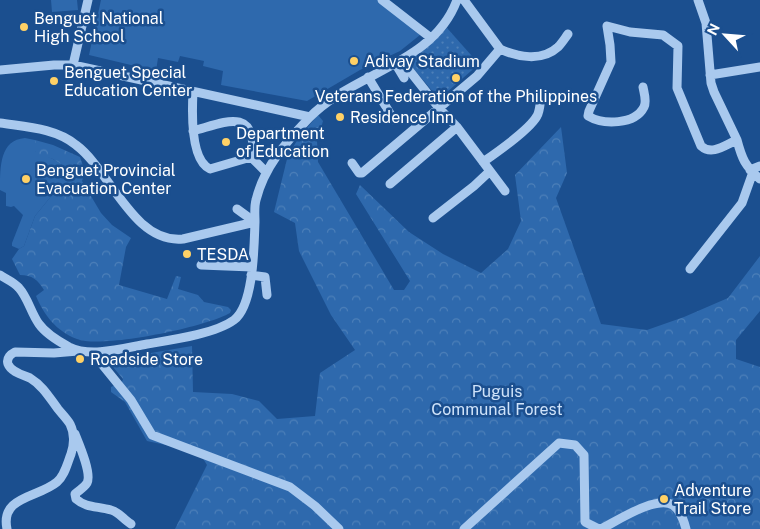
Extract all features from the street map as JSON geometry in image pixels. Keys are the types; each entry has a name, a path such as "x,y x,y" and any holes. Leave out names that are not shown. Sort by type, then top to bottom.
{"street":[{"path":"74,65 88,0"},
{"path":"382,0 432,38"},
{"path":"131,524 112,510 90,507 76,499 75,494 88,482 86,466 79,444 70,425 44,389 12,370 8,365 10,354 15,352 92,352 177,339 212,330 234,320 247,303 255,222 255,202 266,172 283,147 310,117 329,102 368,77 413,53 432,38 445,23 457,0"},
{"path":"464,0 500,49 516,55 524,57 540,56 557,48 568,34"},
{"path":"690,269 742,203 756,172 742,157 737,140 714,92 710,75 706,23 698,0"},
{"path":"643,87 644,107 637,115 625,121 600,122 588,116 611,62 607,26 630,32 663,35 673,41 678,46 676,82 679,96 701,146 708,151 713,151 737,140"},
{"path":"352,164 359,173 362,173 477,76 500,49"},
{"path":"398,61 404,78"},
{"path":"398,61 457,127 505,191"},
{"path":"0,70 74,65 310,117"},
{"path":"710,75 760,67"},
{"path":"368,77 394,120"},
{"path":"193,92 193,131 200,161 204,166 210,169 252,157"},
{"path":"483,162 503,148 531,123 537,116 541,97"},
{"path":"193,131 233,121 246,125 249,129 253,151 252,157"},
{"path":"0,123 60,134 75,144 88,155 119,198 148,230 162,237 172,240 183,239 255,222"},
{"path":"390,184 457,127"},
{"path":"252,157 266,172"},
{"path":"433,218 490,171"},
{"path":"237,209 255,222"},
{"path":"202,264 251,271 265,277 267,295"},
{"path":"1,278 14,284 21,290 40,325 59,342 78,351"},
{"path":"92,352 131,400 152,435 290,487 315,506 339,529"},
{"path":"7,529 5,519 7,511 14,503 56,483 62,476 74,439 70,425"},
{"path":"464,529 558,443 575,445 584,455 585,522 600,529 642,507 664,502 674,506 683,518 686,529"}],"green space":[{"path":"51,0 77,0 78,10 52,12"},
{"path":"101,0 382,0 420,35 400,51 360,70 307,101 221,85 223,71 203,66 204,61 180,56 178,62 158,58 156,71 89,55"},
{"path":"447,28 479,64 439,99 408,62"},
{"name":"Puguis Communal Forest","path":"318,115 323,121 317,141 318,162 394,290 404,290 410,281 356,194 360,185 409,232 443,254 481,273 508,249 521,221 515,175 561,127 567,173 556,198 601,324 647,330 684,317 728,298 760,256 760,311 736,340 736,359 760,367 760,529 175,529 207,465 199,452 147,441 125,402 111,392 111,387 122,382 123,379 107,358 110,356 145,354 192,346 193,392 232,394 259,401 277,419 315,416 320,373 355,350 331,315 299,251 295,223 274,212 288,155 300,136"},
{"path":"25,138 35,140 35,151 62,165 59,181 53,187 53,194 35,216 24,246 19,249 12,246 12,243 23,215 14,206 6,206 6,193 0,190 0,172 6,149 17,140"},
{"path":"35,140 53,145 80,157 85,172 82,181 101,213 112,225 131,238 126,247 119,285 167,299 176,276 181,277 178,289 198,295 204,302 228,307 231,310 230,313 218,319 178,330 108,341 77,339 57,327 47,316 36,296 44,290 42,286 31,277 20,275 12,259 19,249 24,246 35,216 53,194 53,187 59,180 62,165 53,159 37,154 35,151"}],"place":[{"name":"Benguet National High School","path":"24,27"},
{"name":"Adivay Stadium","path":"354,61"},
{"name":"Veterans Federation of the Philippines","path":"456,78"},
{"name":"Benguet Special Education Center","path":"54,81"},
{"name":"Residence Inn","path":"340,117"},
{"name":"Department of Education","path":"226,142"},
{"name":"Benguet Provincial Evacuation Center","path":"26,179"},
{"name":"TESDA","path":"187,254"},
{"name":"Roadside Store","path":"80,359"},
{"name":"Adventure Trail Store","path":"664,499"}]}
